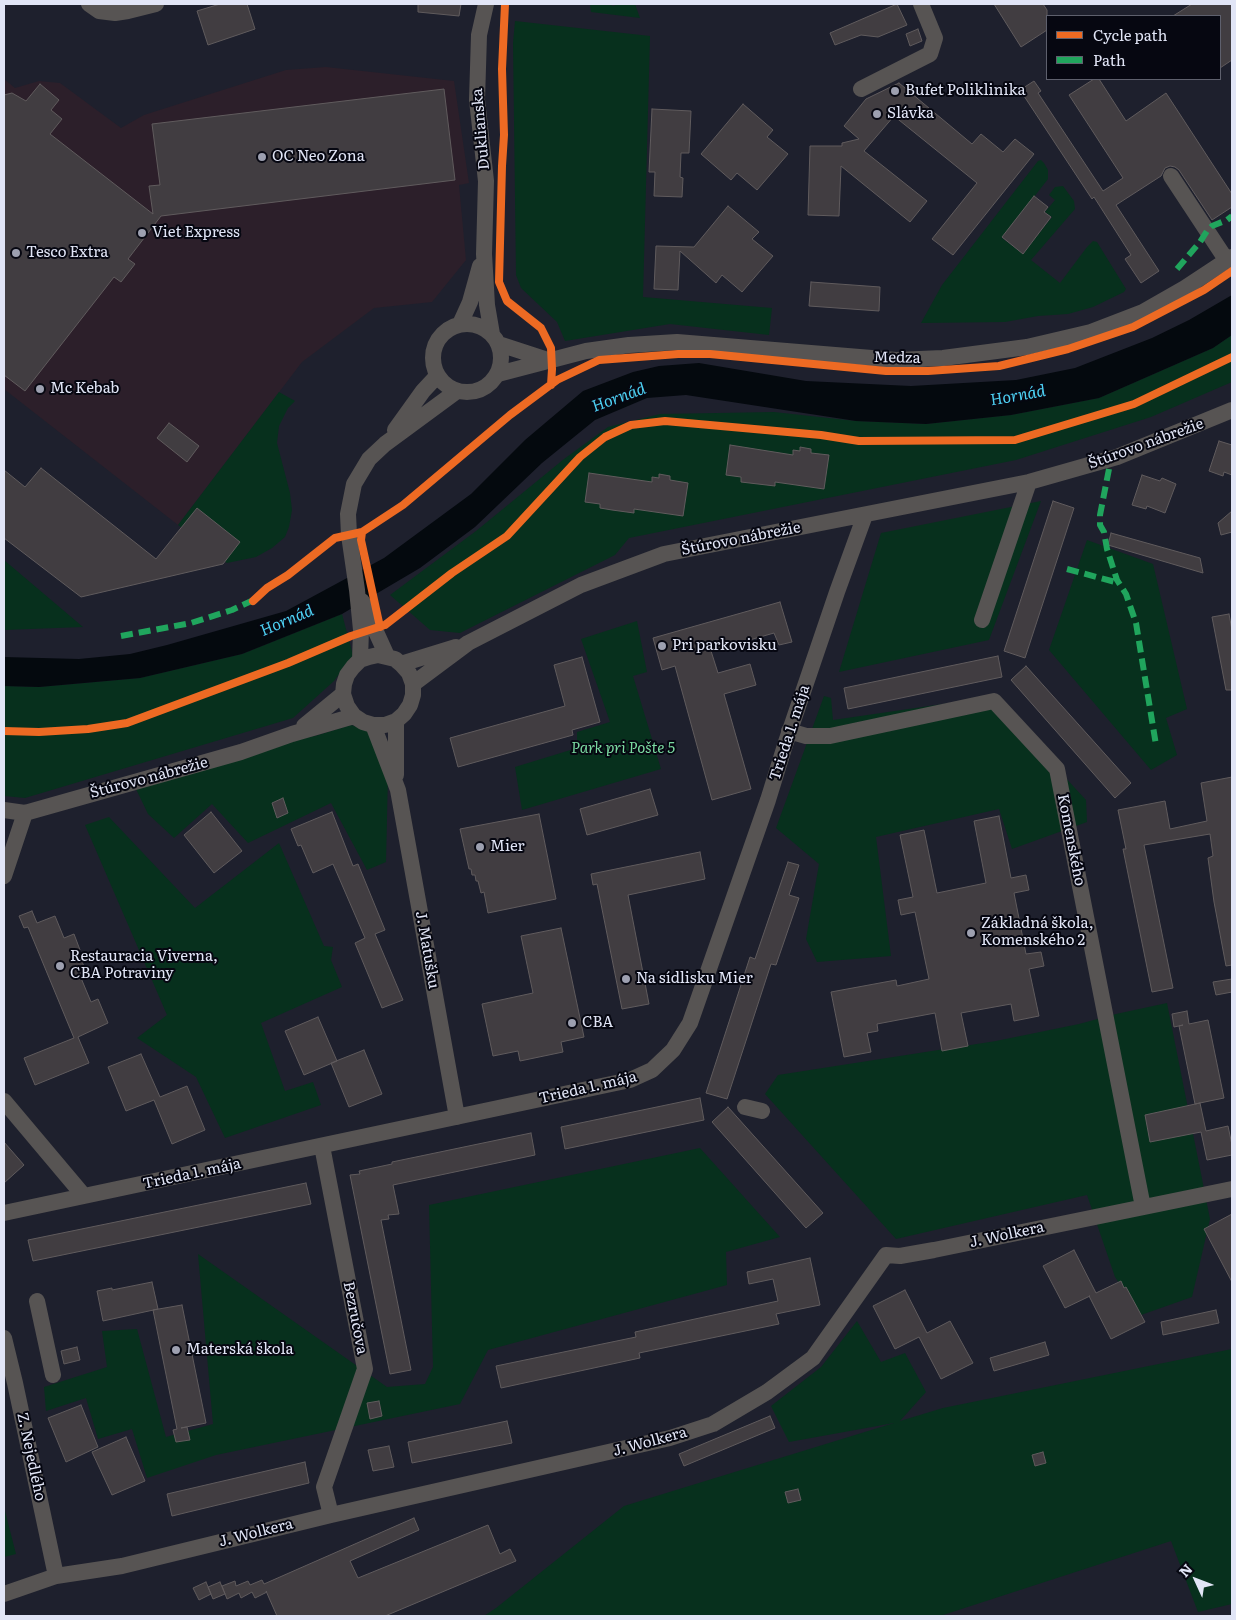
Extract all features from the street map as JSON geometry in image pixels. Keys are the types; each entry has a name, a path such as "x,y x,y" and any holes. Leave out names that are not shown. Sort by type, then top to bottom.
{"street":[{"path":"89,4 99,11 115,12 128,11 156,4"},
{"name":"Duklianska","path":"484,254 486,181 477,100 479,36 486,4"},
{"path":"862,89 930,54 935,38 921,4"},
{"name":"Medza","path":"498,374 586,351 629,345 677,342 896,360 943,358 1028,347 1091,332 1143,312 1230,259 1171,176"},
{"path":"460,324 470,302 484,254"},
{"path":"484,254 487,305 496,339 502,354 498,374 490,384 480,390 469,392 449,388 438,376 433,366 434,346 444,332 460,324 483,327 496,339 548,360"},
{"path":"385,444 423,391 438,376"},
{"path":"457,391 385,444 369,459 354,484 348,514 351,555 357,590 367,628 394,660 409,673 413,684 413,695 410,705 404,714 396,721 385,725 373,725 363,722 354,716 347,706 344,684 352,667 360,660 369,656 394,660 468,643"},
{"name":"Štúrovo nábrežie","path":"468,643 589,581 664,554 1029,482 1117,457 1232,410"},
{"path":"982,620 1029,482"},
{"name":"Trieda 1. mája","path":"4,1213 630,1080 652,1070 673,1050 690,1023 865,515"},
{"path":"360,660 367,628"},
{"path":"413,684 468,643"},
{"path":"292,734 327,709 344,694"},
{"name":"Komenského","path":"789,732 806,736 830,736 994,701 1057,769 1143,1207"},
{"path":"292,734 354,716"},
{"path":"396,721 396,782"},
{"path":"373,725 396,782"},
{"name":"Štúrovo nábrežie","path":"4,810 25,813 241,752 292,734"},
{"name":"J. Matušku","path":"396,782 457,1117"},
{"path":"4,876 25,813"},
{"path":"4,1102 84,1196"},
{"path":"746,1107 762,1111"},
{"name":"Bezručova","path":"322,1146 365,1369 324,1487 331,1514"},
{"name":"J. Wolkera","path":"4,1594 56,1576 122,1566 331,1514 642,1446 713,1424 767,1392 813,1358 886,1255 900,1256 934,1250 1232,1189"},
{"path":"37,1301 53,1375"},
{"name":"Z. Nejedlého","path":"4,1338 56,1576"}],"shaded area":[{"path":"326,67 454,81 469,183 459,185 466,260 432,302 374,308 302,362 178,525 4,389 4,79 15,88 39,81 60,83 121,128 144,115 286,70"}],"green space":[{"path":"590,4 609,4 613,6 635,4 640,18 591,12"},
{"path":"515,21 650,36 643,297 772,308 769,335 670,324 565,341 557,322 521,288 516,275 513,43"},
{"path":"1041,160 1048,170 1048,179 1002,238 1023,254 1052,217 1045,212 1055,200 1049,195 1055,187 1063,186 1074,201 1075,209 1031,260 1060,283 1087,247 1093,241 1097,242 1126,289 1124,292 1093,307 1068,314 1038,316 1005,322 921,323 942,285 1038,161"},
{"path":"1232,335 1232,382 1151,417 1016,460 629,538 615,555 460,633 430,630 390,595 476,531 564,459 608,427 660,414 774,412 856,421 926,424 1011,415 1099,398 1213,348"},
{"path":"279,392 295,401 288,408 279,426 277,443 290,493 292,510 289,527 285,537 272,548 256,557 227,563 178,525"},
{"path":"1041,501 989,640 839,672 881,533"},
{"path":"1087,540 1153,564 1187,709 1166,718 1177,755 1151,770 1049,650"},
{"path":"4,560 83,627 4,630"},
{"path":"342,614 353,655 334,681 293,718 25,798 4,796 4,686 39,687 140,678 242,654"},
{"name":"Park pri Pošte 5","path":"637,621 647,672 633,676 661,769 522,810 515,767 577,748 577,732 610,722 581,639"},
{"path":"824,696 831,698 833,720 991,697 1086,800 1087,822 1012,849 999,809 876,837 891,956 817,962 806,939 819,864 776,828"},
{"path":"351,725 370,731 388,774 386,862 367,870 331,803 248,843 212,804 174,838 148,814 136,789 298,738 315,736"},
{"path":"109,817 195,908 279,843 324,946 333,947 331,960 342,987 261,1023 285,1091 313,1082 321,1105 225,1138 196,1077 137,1038 167,1015 85,825"},
{"path":"1167,1003 1210,1219 1192,1297 1141,1315 1115,1277 1087,1195 896,1239 765,1094 778,1075 996,1041"},
{"path":"700,1148 780,1237 726,1252 727,1285 488,1350 460,1404 216,1455 147,1478 132,1429 98,1439 86,1398 46,1411 44,1387 107,1367 102,1331 137,1329 166,1437 213,1424 198,1254 387,1387 425,1384 433,1367 429,1205"},
{"path":"857,1321 881,1362 905,1353 926,1392 900,1421 943,1408 1232,1349 1232,1604 1198,1612 1171,1541 940,1616 484,1616 624,1506 894,1423 789,1442 771,1406 821,1367"},
{"path":"4,1511 16,1554 4,1557"}],"water":[{"name":"Hornád","path":"1232,295 1232,335 1213,348 1099,398 1011,415 926,424 856,421 686,395 647,398 595,420 542,463 475,527 420,568 342,614 242,654 140,678 39,687 4,686 4,657 79,659 130,654 286,611 384,558 471,494 525,440 583,391 633,372 659,366 699,363 806,381 911,386 1016,380 1075,368 1152,338 1189,320"}],"building":[{"path":"220,4 247,4 255,29 208,45 197,11"},
{"path":"418,4 461,4 459,16 418,12"},
{"path":"897,4 907,25 878,37 861,35 835,45 830,33"},
{"path":"994,4 1043,4 1047,10 1046,31 1021,47"},
{"path":"1192,4 1232,4 1232,60 1221,67 1221,15 1175,15"},
{"path":"918,29 922,41 910,46 906,34"},
{"path":"1092,80 1100,80 1126,121 1166,93 1232,194 1232,207 1212,220 1179,170 1170,166 1165,168 1161,176 1116,205 1159,271 1141,283 1125,259 1131,255 1094,197 1092,199 1020,90 1034,81 1041,91 1038,93 1103,191 1123,178 1069,95"},
{"path":"899,83 972,144 981,134 1003,152 1015,139 1034,154 953,255 932,239 977,183 894,116 864,151 927,201 910,222 841,166 839,216 808,215 810,146 842,146 842,143 859,139 844,126 866,99"},
{"path":"40,84 59,100 51,110 62,119 50,134 153,214 149,186 160,185 152,124 444,89 455,180 161,216 128,259 135,264 121,282 114,277 25,391 4,375 4,95 12,93 26,101"},
{"path":"743,104 773,130 767,137 788,154 757,190 737,173 731,180 701,154"},
{"path":"652,109 691,111 689,153 681,153 680,177 683,178 682,197 654,196 655,172 649,172"},
{"path":"1034,196 1048,207 1044,212 1051,217 1023,254 1002,237"},
{"path":"728,206 759,232 752,239 773,256 742,292 722,275 716,283 680,251 678,290 654,289 656,246 694,247"},
{"path":"811,282 880,287 879,311 809,306"},
{"path":"169,423 199,446 187,462 157,438"},
{"path":"1219,441 1232,445 1232,475 1224,472 1223,476 1209,471"},
{"path":"730,445 793,455 793,450 800,451 800,447 811,449 811,453 829,455 824,489 775,482 775,486 741,482 741,477 726,475"},
{"path":"41,468 156,559 197,508 240,542 223,564 81,597 4,538 4,470 25,487"},
{"path":"589,473 652,482 652,477 659,478 659,474 670,476 670,480 688,483 683,516 634,509 634,513 612,510 600,508 600,504 585,502"},
{"path":"1142,475 1160,481 1162,478 1176,484 1165,513 1147,506 1146,509 1132,505"},
{"path":"1053,501 1074,508 1025,658 1004,651"},
{"path":"1232,511 1232,532 1221,535 1218,523"},
{"path":"1111,533 1200,558 1203,573 1108,545"},
{"path":"780,602 792,642 779,645 774,633 711,651 718,673 750,664 756,685 724,694 751,789 712,800 675,666 662,670 653,638"},
{"path":"1229,614 1232,630 1232,690 1226,690 1212,617"},
{"path":"998,656 1002,677 848,709 844,688"},
{"path":"582,657 600,722 572,730 573,735 458,767 450,738 565,706 554,665"},
{"path":"1026,666 1131,783 1115,798 1011,680"},
{"path":"1232,777 1232,965 1226,966 1214,902 1208,858 1213,856 1210,834 1144,845 1173,988 1152,992 1123,849 1126,849 1118,810 1165,801 1170,829 1207,821 1201,783"},
{"path":"650,789 658,815 587,835 580,809"},
{"path":"283,798 288,813 277,818 272,803"},
{"path":"211,812 242,851 214,873 184,835"},
{"path":"332,812 353,866 358,864 385,930 375,934 403,1000 382,1008 355,943 365,938 333,864 313,873 301,845 298,846 291,829"},
{"path":"539,814 556,899 488,913 484,892 481,893 475,875 472,875 471,869 469,869 460,829"},
{"name":"Základná škola, Komenského 2","path":"999,816 1011,878 1026,875 1029,890 1014,893 1026,954 1041,952 1044,966 1029,969 1039,1016 1014,1021 1011,1004 961,1013 968,1046 942,1051 935,1013 877,1024 878,1031 867,1033 871,1052 844,1057 831,992 896,980 897,986 929,979 915,912 901,915 898,900 913,897 900,835 924,830 937,893 986,883 974,821"},
{"path":"700,852 705,879 628,895 649,1004 622,1009 597,884 593,885 591,874"},
{"path":"788,862 799,865 789,895 799,898 776,965 771,964 727,1099 706,1093 750,957 755,959"},
{"path":"32,911 37,923 55,916 64,938 74,934 80,950 77,951 88,975 81,978 91,1002 98,999 108,1023 78,1037 89,1063 35,1085 24,1058 74,1038 28,927 24,928 19,916"},
{"path":"561,928 584,1037 561,1042 563,1052 520,1061 518,1051 493,1056 482,1004 533,993 521,936"},
{"path":"1232,979 1232,992 1216,995 1213,982"},
{"path":"1187,1011 1189,1024 1208,1020 1224,1098 1195,1104 1179,1026 1183,1025 1174,1027 1172,1014"},
{"path":"318,1017 337,1061 304,1075 285,1031"},
{"path":"364,1050 382,1094 349,1107 331,1063"},
{"path":"141,1054 160,1097 187,1086 205,1130 172,1144 154,1100 126,1111 108,1067"},
{"path":"700,1098 704,1120 565,1149 561,1127"},
{"path":"1200,1103 1206,1131 1228,1126 1232,1155 1207,1160 1201,1132 1150,1142 1145,1115"},
{"path":"728,1107 823,1213 806,1228 712,1122"},
{"path":"531,1133 535,1155 393,1185 399,1214 388,1215 389,1219 381,1220 411,1370 390,1374 350,1175 360,1174 359,1171 392,1164 392,1162"},
{"path":"4,1142 24,1165 4,1183"},
{"path":"306,1183 311,1204 33,1261 28,1240"},
{"path":"1232,1214 1232,1282 1204,1229"},
{"path":"1074,1250 1096,1293 1121,1281 1145,1322 1111,1339 1089,1296 1065,1308 1043,1266"},
{"path":"810,1258 820,1305 776,1314 779,1324 639,1353 640,1358 501,1388 496,1366 636,1337 635,1332 778,1301 773,1279 749,1284 747,1272"},
{"path":"152,1282 158,1309 103,1321 97,1291"},
{"path":"905,1290 927,1333 950,1321 973,1363 941,1379 919,1337 895,1349 873,1306"},
{"name":"Materská škola","path":"182,1305 206,1423 181,1428 187,1427 190,1440 176,1442 173,1430 177,1429 153,1310"},
{"path":"1216,1310 1219,1323 1163,1335 1161,1322"},
{"path":"1045,1342 1049,1355 994,1371 990,1358"},
{"path":"77,1347 80,1360 64,1364 61,1351"},
{"path":"379,1401 382,1416 370,1419 367,1403"},
{"path":"81,1405 98,1447 66,1462 48,1418"},
{"path":"770,1416 775,1428 684,1466 679,1454"},
{"path":"507,1421 512,1443 412,1463 408,1442"},
{"path":"126,1437 145,1481 112,1495 92,1452"},
{"path":"389,1446 394,1467 373,1471 368,1450"},
{"path":"1043,1452 1046,1463 1035,1466 1032,1455"},
{"path":"305,1462 309,1483 172,1516 167,1494"},
{"path":"798,1489 801,1500 788,1503 785,1492"},
{"path":"414,1518 419,1530 350,1561 358,1578 488,1525 500,1554 510,1549 516,1561 385,1616 277,1616 267,1592 255,1598 252,1592 241,1598 239,1593 227,1599 222,1586 235,1581 236,1586 248,1581 250,1585 262,1580 264,1584"},
{"path":"206,1582 211,1594 199,1600 193,1588"},
{"path":"220,1582 225,1594 213,1599 208,1587"}],"marked path":[{"path":"1177,269 1212,226 1232,216"},
{"path":"1109,469 1100,515 1100,525 1104,532 1107,549 1117,580 1126,594 1136,623 1156,745"},
{"path":"1067,569 1119,583"},
{"path":"121,636 191,623 232,610 256,599"}],"cycle path":[{"path":"505,4 502,69 504,135 499,282 507,301 541,328 551,348 551,385"},
{"path":"253,601 267,588 288,575 335,538 362,532 403,505 510,415 557,380 599,360 678,354 710,354 886,371 928,371 999,366 1068,349 1133,327 1204,290 1232,271"},
{"path":"4,731 39,732 88,729 127,723 288,663 351,636 385,625 452,573 507,536 580,457 605,437 631,425 665,421 821,435 859,441 1015,440 1134,404 1232,357"},
{"path":"362,532 361,540 380,627"}],"place":[{"name":"Bufet Poliklinika","path":"895,91"},
{"name":"Slávka","path":"877,114"},
{"name":"OC Neo Zona","path":"262,157"},
{"name":"Viet Express","path":"142,233"},
{"name":"Tesco Extra","path":"16,253"},
{"name":"Mc Kebab","path":"40,389"},
{"name":"Pri parkovisku","path":"662,646"},
{"name":"Mier","path":"480,847"},
{"name":"Základná škola, Komenského 2","path":"971,933"},
{"name":"Restauracia Viverna, CBA Potraviny","path":"60,966"},
{"name":"Na sídlisku Mier","path":"626,979"},
{"name":"CBA","path":"572,1023"},
{"name":"Materská škola","path":"176,1350"}]}
